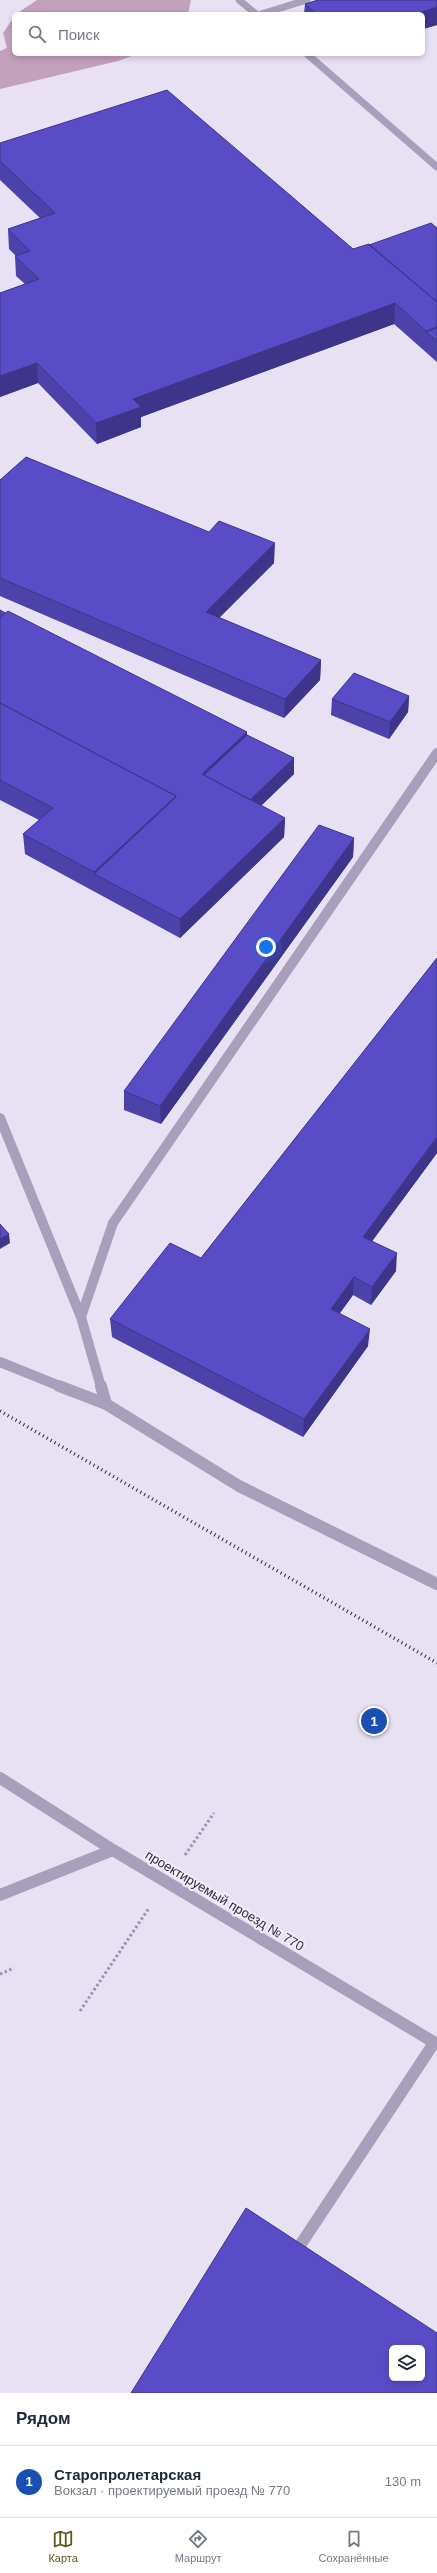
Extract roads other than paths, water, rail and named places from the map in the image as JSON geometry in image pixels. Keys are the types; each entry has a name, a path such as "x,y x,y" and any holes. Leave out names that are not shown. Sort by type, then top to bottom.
{"street":[{"path":"239,0 254,12"},
{"path":"268,12 307,0"},
{"path":"309,56 437,167"},
{"path":"81,1317 113,1223 437,753"},
{"path":"0,1118 81,1317 106,1404"},
{"path":"0,1362 106,1404 239,1486 437,1584"},
{"name":"проектируемый проезд № 770","path":"0,1778 113,1850 435,2044"},
{"path":"0,1895 113,1850"},
{"path":"295,2253 435,2044"}],"railway":[{"path":"0,1411 437,1663"}],"place":[{"name":"Старопролетарская","path":"374,1721"}]}
